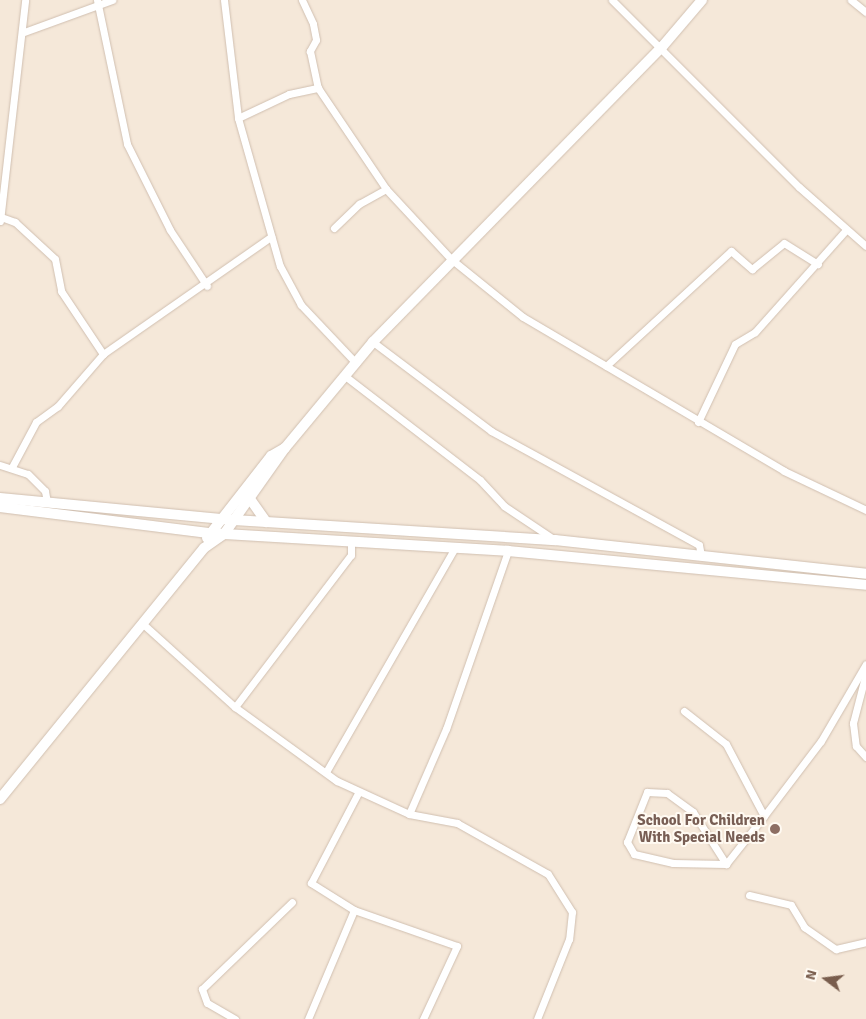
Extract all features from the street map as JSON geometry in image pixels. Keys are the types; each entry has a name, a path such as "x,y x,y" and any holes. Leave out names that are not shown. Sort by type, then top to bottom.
{"main road":[{"path":"0,799 204,548 224,534 234,520 243,497 271,456 285,448 374,342 451,259 662,47 702,0"},
{"path":"199,516 243,497"},
{"path":"204,548 208,533 219,519 243,497"},
{"path":"243,497 266,522"},
{"path":"0,498 219,519 555,540 866,574"},
{"path":"0,507 208,533 508,551 866,585"}],"street":[{"path":"25,0 24,32 1,219 15,222 55,259 61,291 103,354"},
{"path":"24,32 98,2 112,0"},
{"path":"224,0 238,118 271,237 290,288 356,363"},
{"path":"302,0 314,24 316,40 310,51 318,88 386,190 451,259 523,317 698,422 784,471 866,510"},
{"path":"612,0 662,47 846,230 866,246"},
{"path":"851,0 866,12"},
{"path":"98,2 127,144 170,230 207,286"},
{"path":"238,118 289,94 318,88"},
{"path":"334,228 360,204 386,190"},
{"path":"698,422 735,344 755,332 818,264 846,230"},
{"path":"12,467 36,422 58,406 103,354 207,286 271,237"},
{"path":"606,366 731,251 752,269 784,242 818,264"},
{"path":"374,342 491,431 699,546 701,555"},
{"path":"345,376 480,480 504,506 555,540"},
{"path":"0,465 12,467 46,491 47,502"},
{"path":"235,707 351,555 351,542"},
{"path":"326,772 455,548"},
{"path":"409,814 446,729 508,551"},
{"path":"143,624 235,707 358,793 409,814 457,823 526,859 548,874 572,912 569,938 537,1019"},
{"path":"726,864 821,741 866,664"},
{"path":"866,673 853,737 866,757"},
{"path":"684,711 726,744 764,816"},
{"path":"647,792 667,793 694,812 726,864 673,863 634,854 627,842 647,792"},
{"path":"358,793 311,883 354,910 458,946 423,1019"},
{"path":"749,896 791,905 804,927 836,948 866,942"},
{"path":"235,1019 206,1003 202,989 292,902"},
{"path":"308,1019 354,910"}],"shaded area":[{"path":"0,0 866,0 866,1019 0,1019"}],"place":[{"name":"School For Children With Special Needs","path":"775,829"}]}
